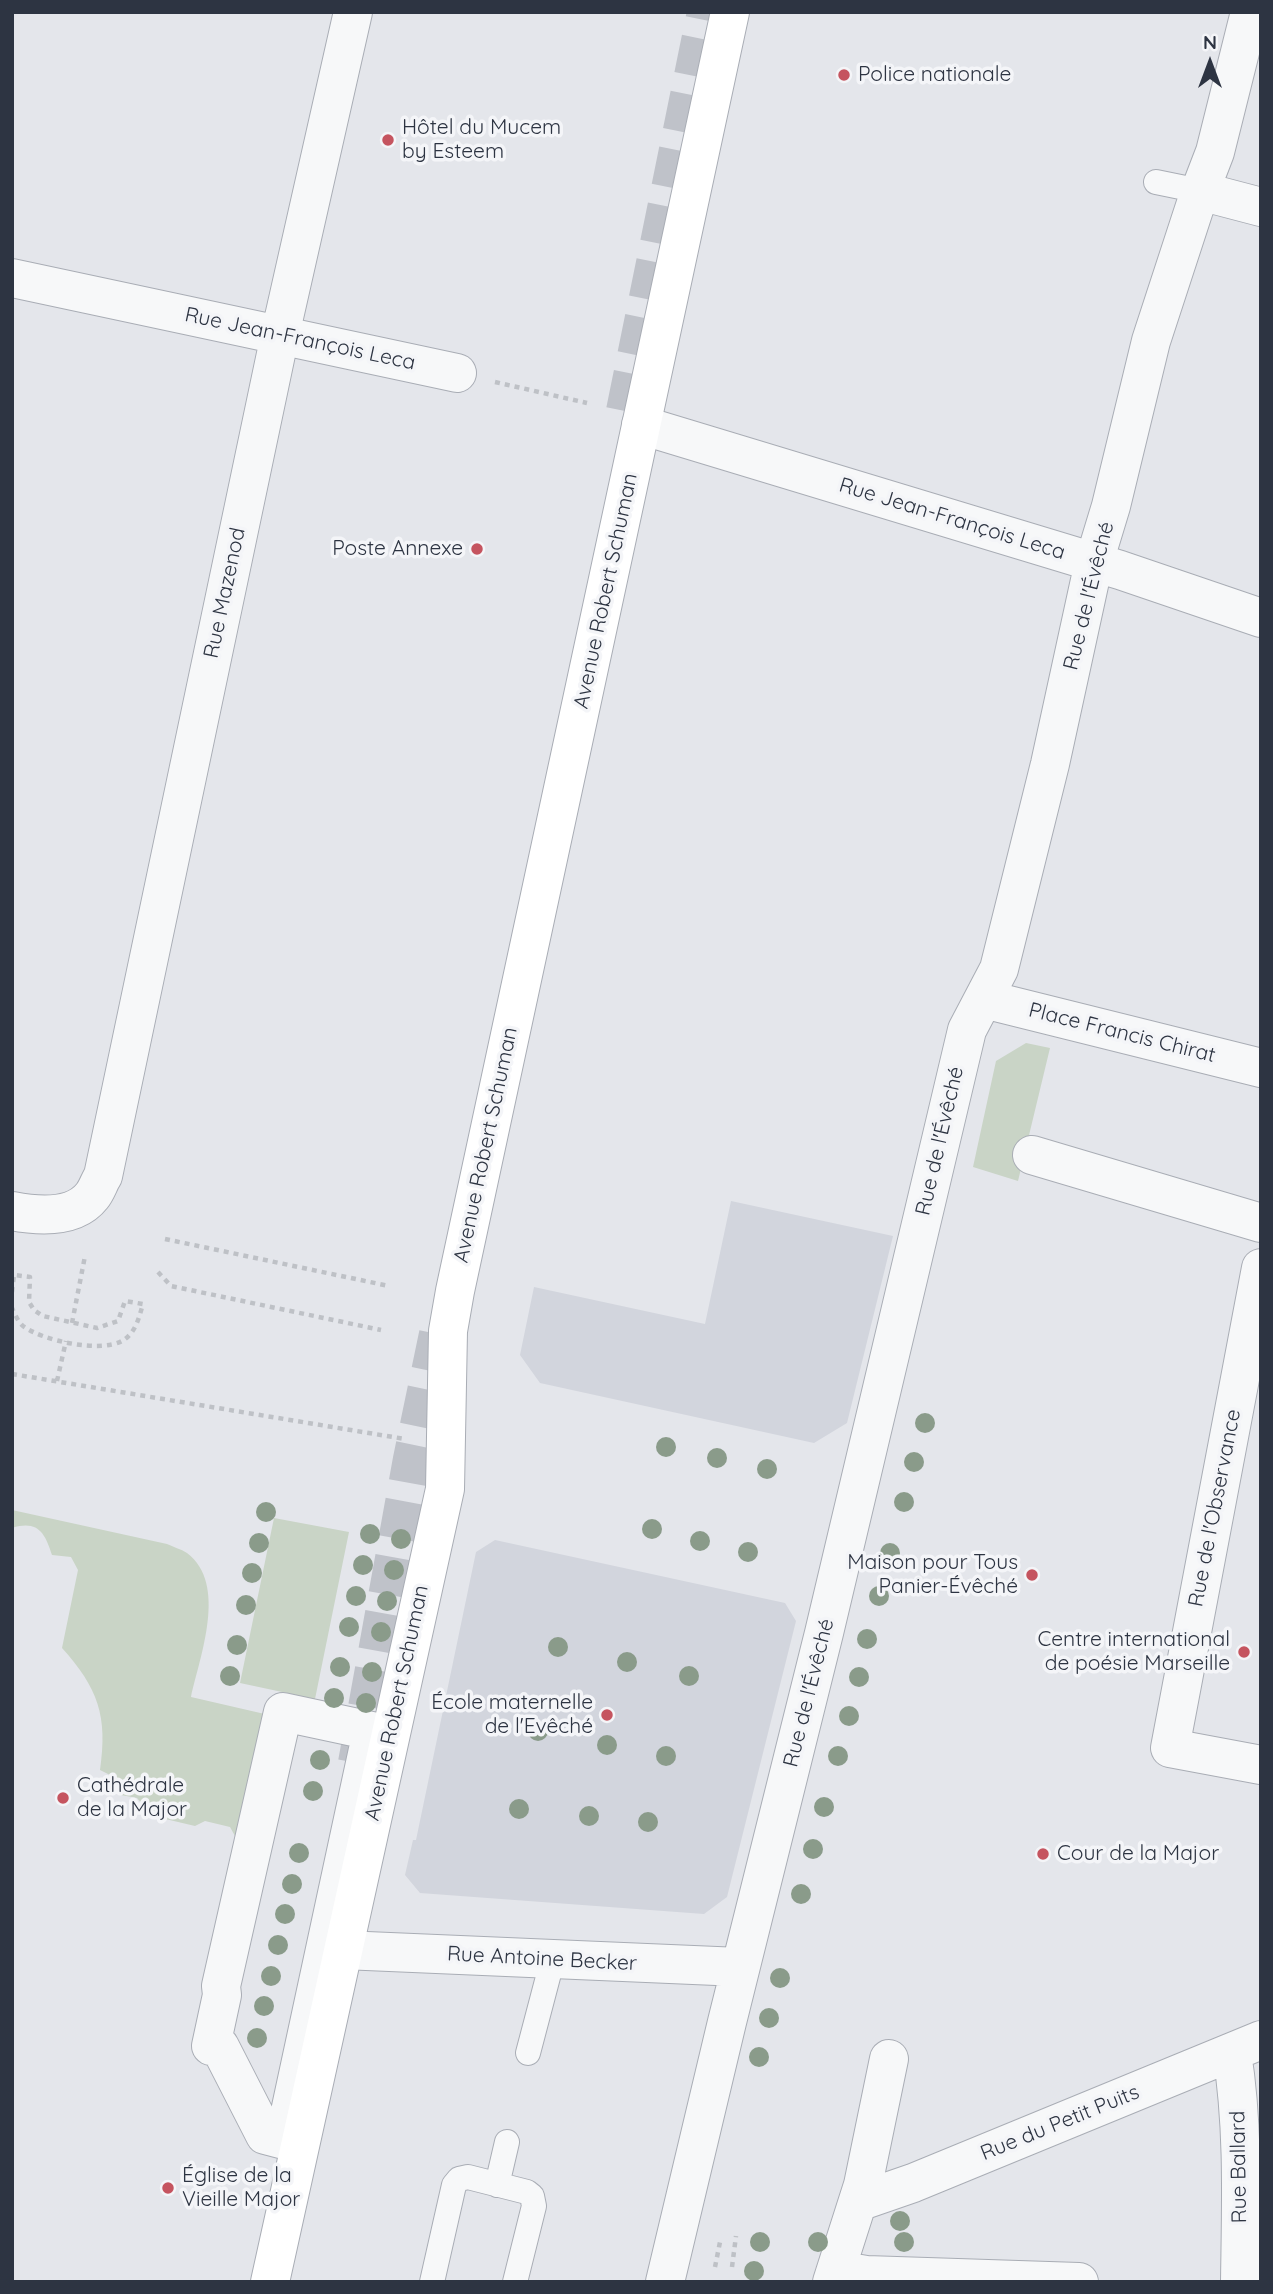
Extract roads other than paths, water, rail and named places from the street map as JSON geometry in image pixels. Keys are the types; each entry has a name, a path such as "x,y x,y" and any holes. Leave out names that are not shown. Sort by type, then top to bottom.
{"street":[{"name":"Rue Mazenod","path":"12,1211 45,1215 72,1210 84,1204 103,1176 280,335 353,12"},
{"name":"Avenue Robert Schuman","path":"271,2282 445,1489 448,1331 455,1291 730,12"},
{"name":"Rue de l'Évêché","path":"665,2282 740,1967 831,1607 967,1030 999,969 1050,764 1094,562 1111,506 1151,341 1215,152 1250,12"},
{"path":"1200,191 1261,207"},
{"name":"Rue Jean-François Leca","path":"12,278 457,373"},
{"name":"Rue Jean-François Leca","path":"641,425 1094,562 1261,618"},
{"name":"Place Francis Chirat","path":"984,999 1261,1068"},
{"path":"1032,1156 1261,1223"},
{"name":"Rue de l'Observance","path":"1261,1268 1170,1748 1261,1765"},
{"path":"283,1712 372,1731 331,1921 284,2140 265,2135 220,2048 211,2046 222,1995 221,1986 283,1712"},
{"name":"Rue Antoine Becker","path":"343,1950 740,1967"},
{"name":"Rue du Petit Puits","path":"858,2202 913,2183 1246,2047"},
{"name":"Rue Ballard","path":"1240,2282 1239,2116 1246,2047"},
{"path":"889,2059 858,2202 834,2276 1079,2282"}],"lane":[{"path":"1156,182 1200,191"},
{"path":"528,2053 553,1958"},
{"path":"497,2185 507,2142"},
{"path":"432,2282 454,2185 459,2179 468,2177 527,2192 532,2196 534,2206 515,2282"}],"tunnel":[{"path":"625,411 706,12"},
{"path":"357,1763 412,1459 438,1334"}],"place":[{"name":"Police nationale","path":"844,75"},
{"name":"Hôtel du Mucem by Esteem","path":"388,140"},
{"name":"Poste Annexe","path":"477,549"},
{"name":"Maison pour Tous Panier-Évêché","path":"1032,1575"},
{"name":"Centre international de poésie Marseille","path":"1244,1652"},
{"name":"École maternelle de l'Evêché","path":"607,1715"},
{"name":"Cathédrale de la Major","path":"63,1798"},
{"name":"Cour de la Major","path":"1043,1854"},
{"name":"Église de la Vieille Major","path":"168,2188"}]}
